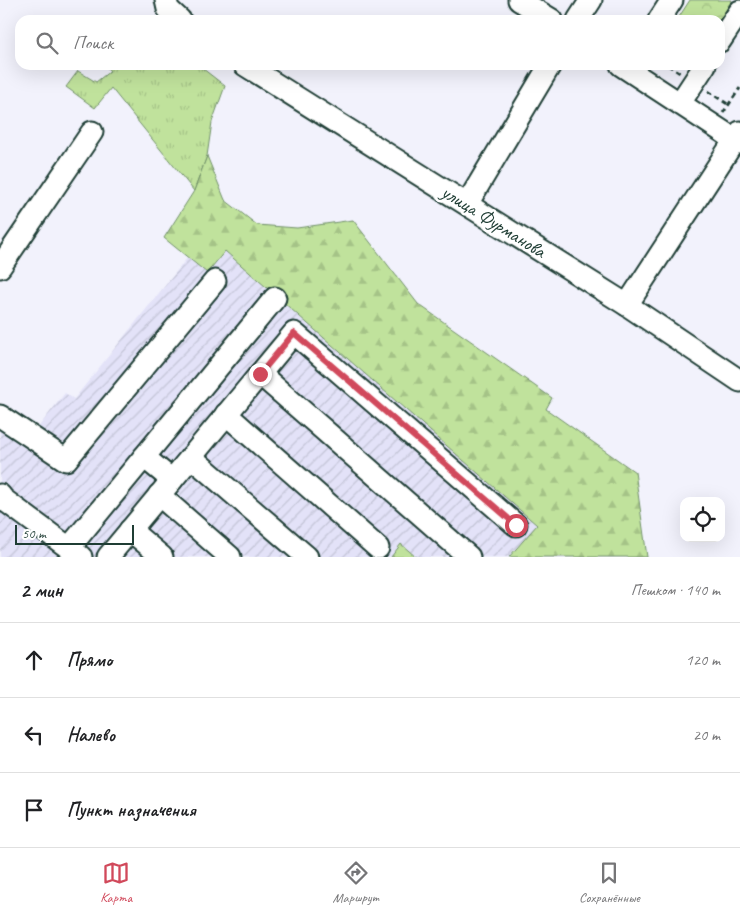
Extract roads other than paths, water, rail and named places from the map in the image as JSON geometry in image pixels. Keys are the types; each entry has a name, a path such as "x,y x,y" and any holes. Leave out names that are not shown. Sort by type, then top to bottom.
{"street":[{"path":"166,0 168,9 175,15"},
{"path":"520,0 544,15"},
{"path":"581,15 591,0"},
{"path":"662,15 672,0"},
{"path":"725,34 740,11"},
{"name":"улица Фурманова","path":"253,70 627,305 740,381"},
{"path":"467,204 547,70"},
{"path":"627,305 738,138 714,126 632,70"},
{"path":"680,103 702,70"},
{"path":"0,267 92,132"},
{"path":"0,416 66,460 215,281"},
{"path":"0,495 75,552 144,457 275,298"},
{"path":"108,557 294,333 516,525"},
{"path":"260,374 469,557"},
{"path":"226,414 378,548"},
{"path":"191,456 307,557"},
{"path":"144,457 165,488 230,557"},
{"path":"130,530 162,557"}]}
